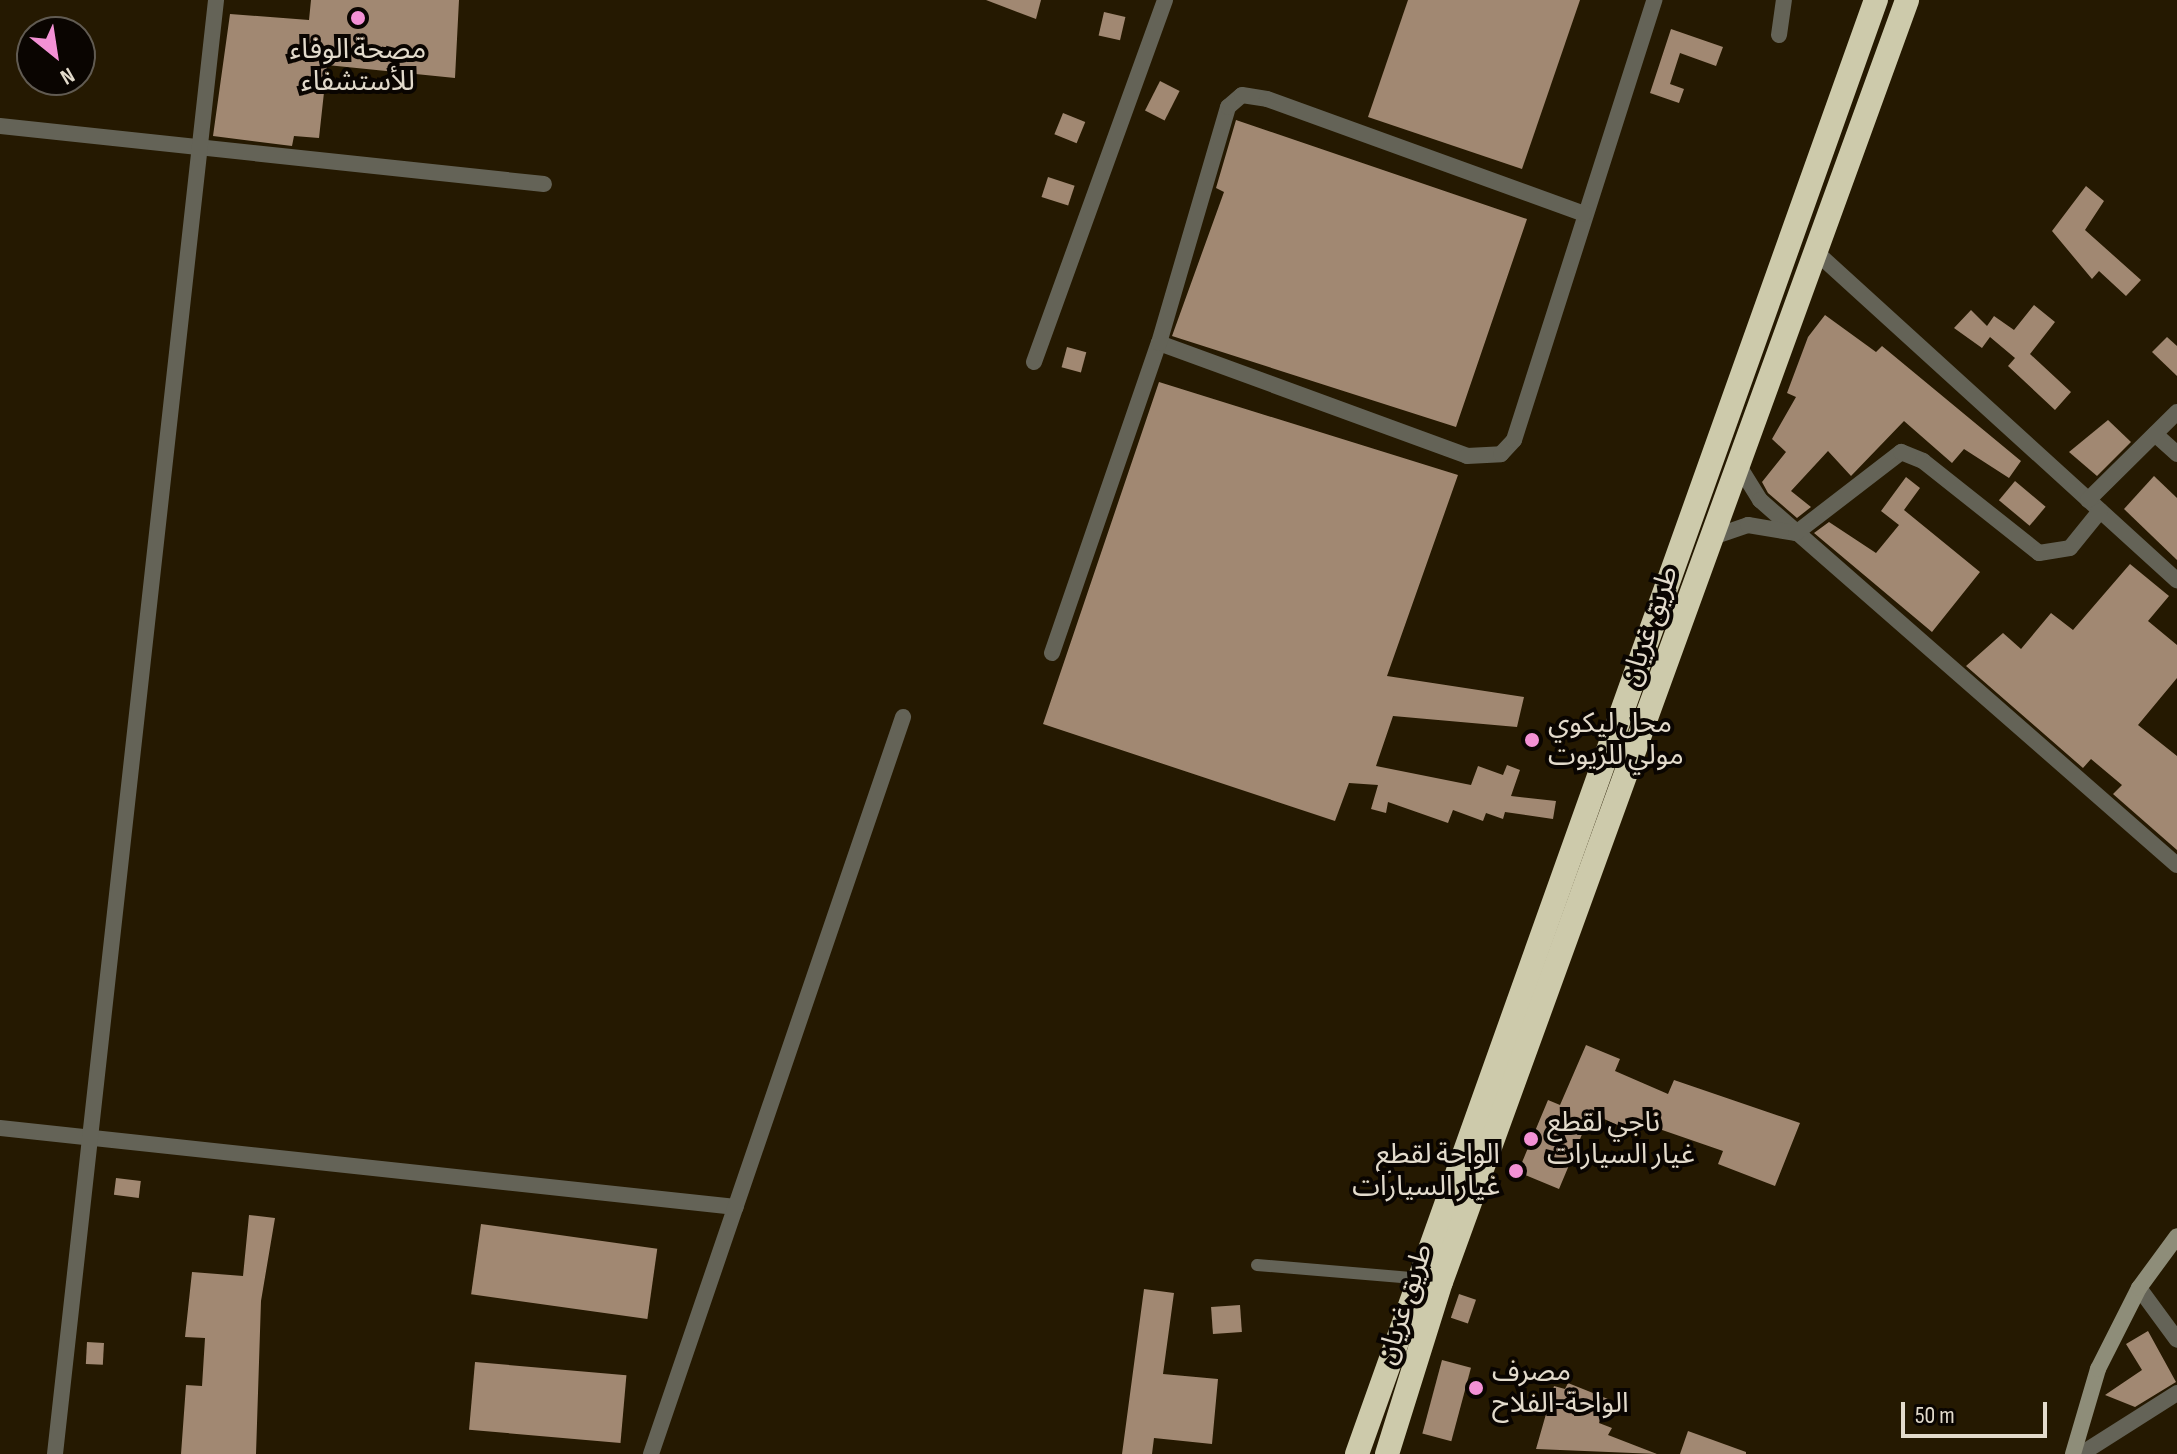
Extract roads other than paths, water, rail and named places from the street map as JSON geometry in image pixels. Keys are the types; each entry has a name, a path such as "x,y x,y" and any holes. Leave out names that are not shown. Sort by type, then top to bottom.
{"highway":[{"name":"طريق غريان","path":"1357,1454 1414,1278 1876,0"},
{"name":"طريق غريان","path":"1387,1454 1441,1282 1907,0"}],"street":[{"path":"55,1454 85,1137 196,149 216,0"},
{"path":"1034,362 1165,0"},
{"path":"1159,343 1486,459 1514,440 1654,0"},
{"path":"1779,35 1784,0"},
{"path":"1052,653 1159,343 1228,107 1242,95 1584,214"},
{"path":"0,126 544,184"},
{"path":"1816,252 2177,580"},
{"path":"1713,537 1748,525 1796,533 1901,452 1923,461 2039,553 2070,548 2094,505 2177,412"},
{"path":"2155,434 2177,454"},
{"path":"1737,463 1748,487 1796,533 2177,865"},
{"path":"651,1454 903,717"},
{"path":"0,1128 736,1207"},
{"path":"2073,1454 2098,1369 2139,1288 2177,1236"},
{"path":"2139,1288 2177,1340"},
{"path":"2081,1454 2177,1393"}],"lane":[{"path":"1257,1265 1441,1282"}],"place":[{"name":"مصحة الوفاء للأستشفاء","path":"358,18"},
{"name":"محل ليكوي مولي للزيوت","path":"1532,740"},
{"name":"ناجي لقطع غيار السيارات","path":"1531,1139"},
{"name":"الواحة لقطع غيار السيارات","path":"1516,1171"},
{"name":"مصرف الواحة-الفلاح","path":"1476,1388"}]}
